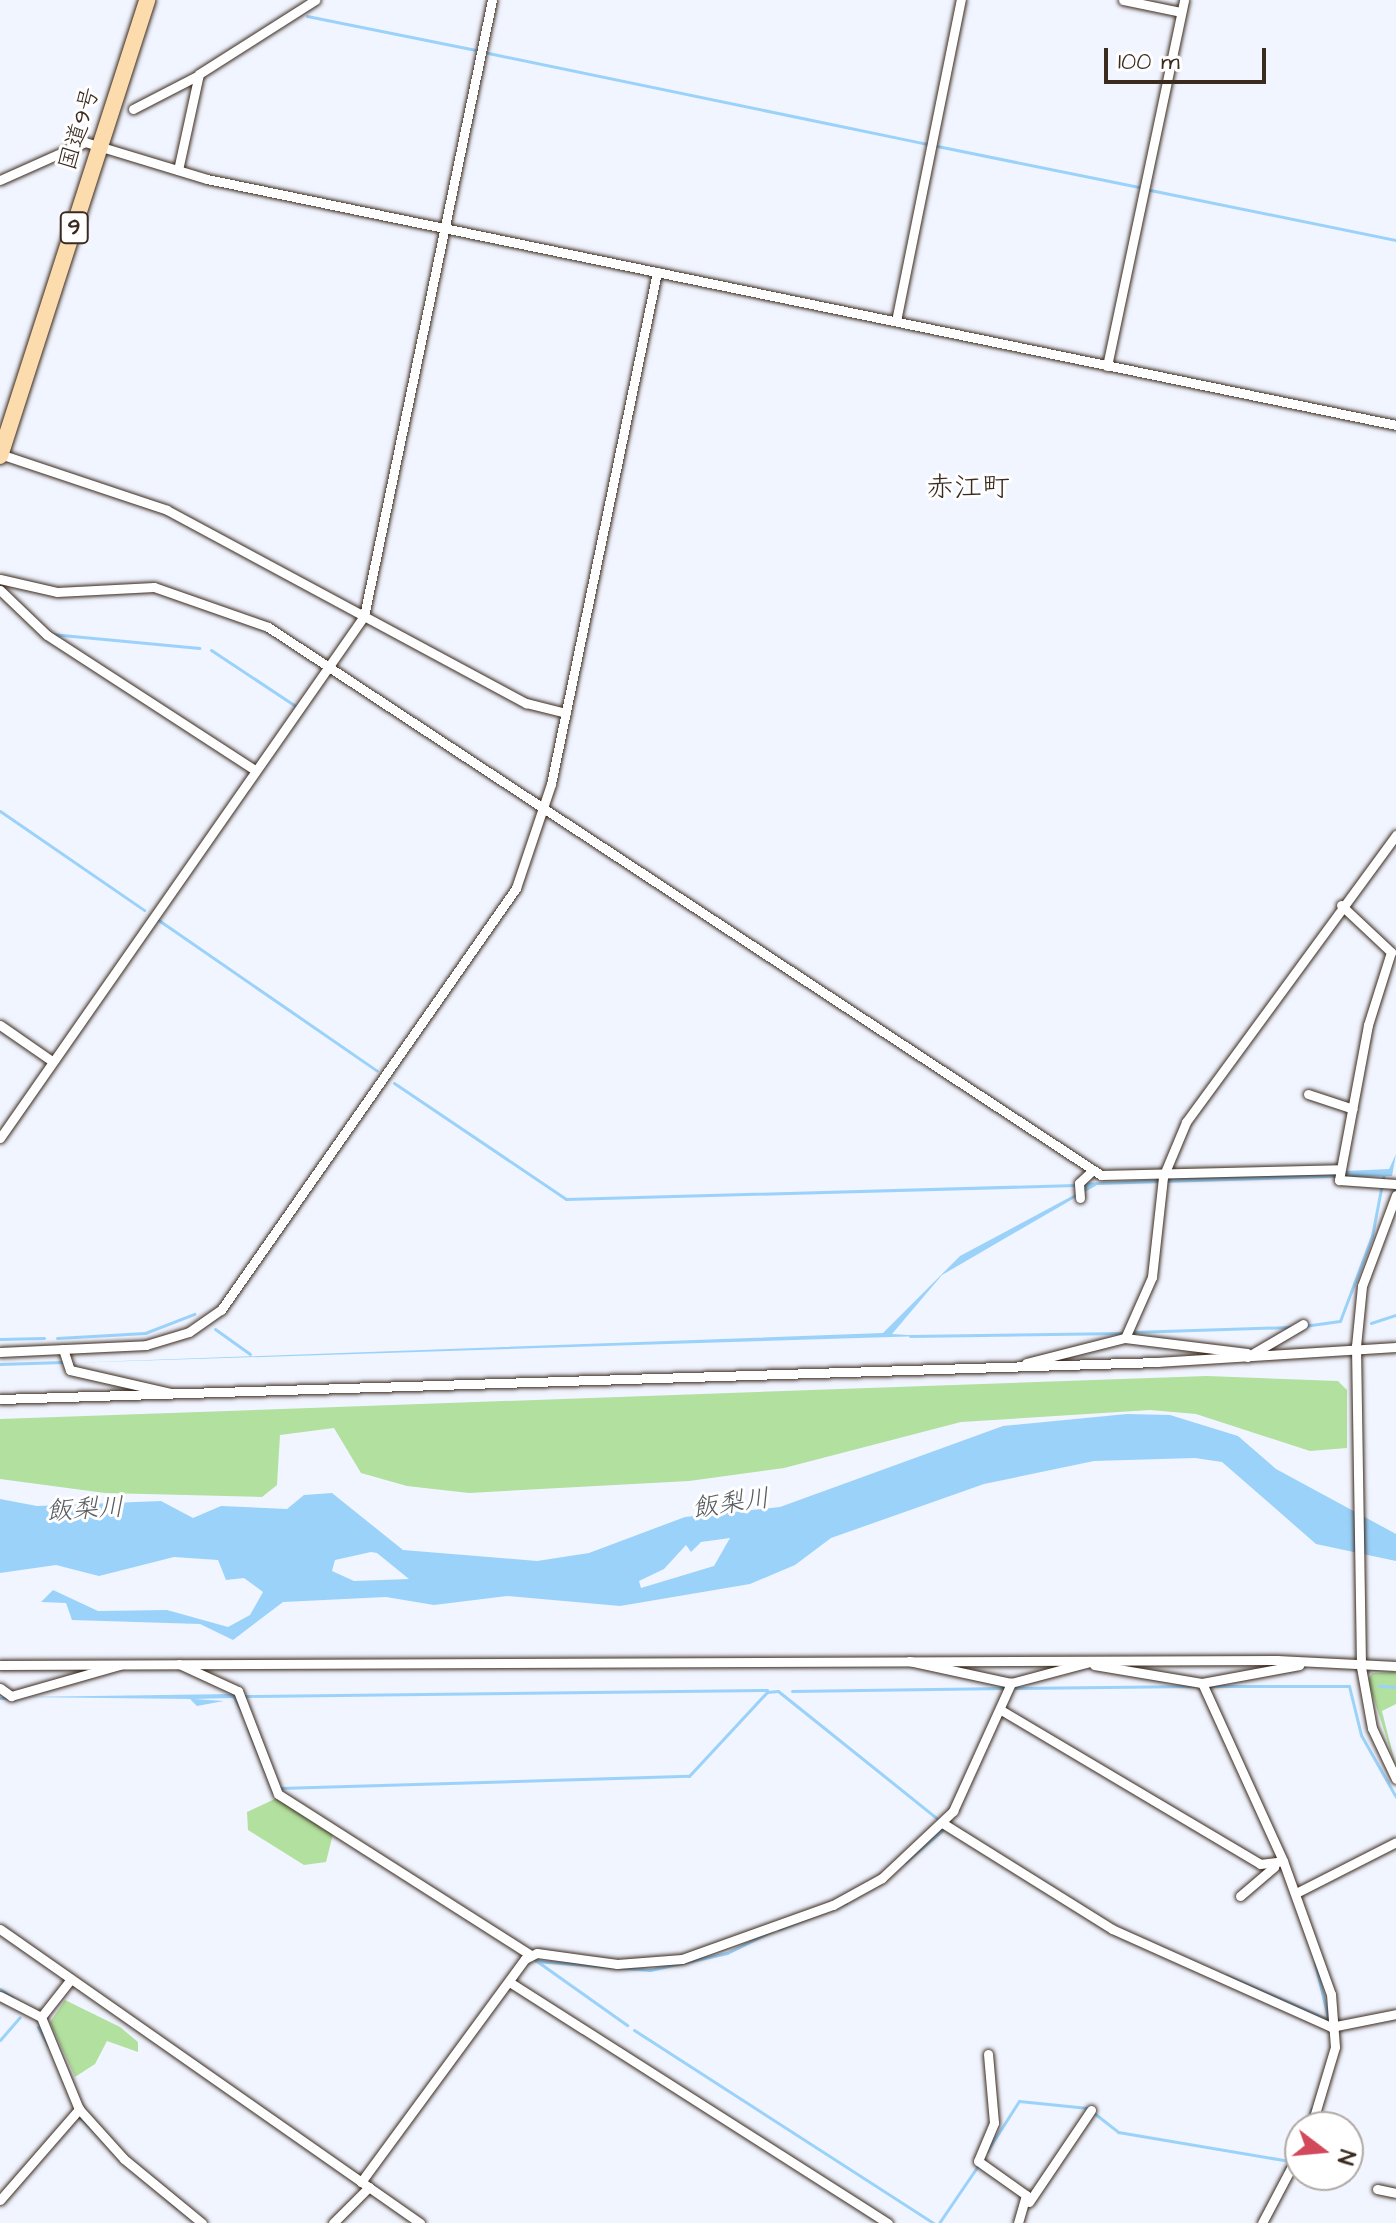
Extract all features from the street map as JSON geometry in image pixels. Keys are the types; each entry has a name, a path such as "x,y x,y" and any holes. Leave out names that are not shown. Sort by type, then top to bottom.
{"highway":[{"name":"国道9号","path":"0,455 147,0"}],"street":[{"path":"133,109 197,76 315,0"},
{"path":"0,1138 253,769 364,616 492,0"},
{"path":"896,321 961,0"},
{"path":"1123,0 1181,12"},
{"path":"1107,366 1184,0"},
{"path":"178,170 197,76"},
{"path":"0,180 66,146 100,146 178,170 445,229 1396,425"},
{"path":"0,1352 161,1342 198,1327 233,1297 516,888 544,809 566,713 657,272"},
{"path":"0,455 167,510 526,703 566,713"},
{"path":"0,583 57,592 154,587 268,627 329,662 544,809 1093,1170 1163,1181 1339,1172 1396,1184"},
{"path":"0,583 39,629 253,769"},
{"path":"1125,1338 1154,1270 1163,1181 1186,1122 1341,905 1396,835"},
{"path":"1341,905 1391,952"},
{"path":"1339,1172 1396,940"},
{"path":"0,1025 52,1061"},
{"path":"1308,1094 1353,1109"},
{"path":"1079,1190 1093,1170"},
{"path":"1396,1195 1362,1286 1356,1350 1361,1667 1372,1728 1396,1779"},
{"path":"1024,1366 1125,1338 1247,1355 1303,1326"},
{"path":"0,1399 1024,1366 1396,1347"},
{"path":"63,1349 70,1370 171,1393"},
{"path":"909,1661 1011,1683 1090,1662 1202,1683 1302,1664"},
{"path":"0,1665 909,1661 1396,1666"},
{"path":"179,1664 240,1694 278,1794 531,1955 641,1964 729,1946 882,1878 944,1824 1001,1710 1011,1683"},
{"path":"0,1688 11,1696 120,1665"},
{"path":"1202,1683 1279,1864 1296,1893 1334,2027 1315,2111"},
{"path":"1001,1710 1279,1864"},
{"path":"944,1824 1112,1929 1334,2027 1396,2014"},
{"path":"1296,1893 1396,1842"},
{"path":"1240,1896 1279,1864"},
{"path":"0,1929 420,2223"},
{"path":"333,2223 365,2185 531,1955"},
{"path":"41,2017 71,1979"},
{"path":"511,1983 888,2223"},
{"path":"0,1996 41,2017 79,2109 124,2159 202,2223"},
{"path":"988,2054 994,2123 978,2162 1029,2202"},
{"path":"0,2200 79,2109"},
{"path":"1018,2223 1091,2110"},
{"path":"1262,2223 1284,2181"},
{"path":"1377,2189 1396,2193"}],"green space":[{"path":"1207,1376 1338,1381 1347,1390 1347,1448 1310,1451 1196,1414 1150,1410 961,1422 784,1468 689,1481 469,1493 407,1486 361,1473 334,1428 280,1435 277,1485 262,1497 105,1493 0,1479 0,1419"},
{"path":"1396,1672 1396,1686 1378,1686 1396,1688 1396,1704 1382,1711 1396,1767 1368,1681 1372,1673"},
{"path":"277,1798 333,1834 326,1862 304,1865 248,1830 247,1812"},
{"path":"65,2000 120,2027 138,2042 138,2052 107,2041 95,2064 75,2077 50,2022"}],"water":[{"path":"1396,1154 1392,1176 1097,1185 942,1275 892,1334 923,1336 68,1363 883,1333 960,1256 1074,1195 1082,1183 1389,1169"},
{"name":"飯梨川","path":"1127,1414 1170,1415 1238,1436 1276,1469 1396,1534 1396,1561 1316,1544 1222,1462 1195,1458 1094,1461 984,1484 831,1538 795,1565 750,1584 620,1606 507,1596 434,1605 386,1597 283,1602 233,1640 200,1624 72,1620 66,1603 41,1602 53,1590 98,1611 167,1610 228,1627 250,1615 263,1592 244,1578 226,1580 218,1560 174,1557 99,1576 56,1565 0,1573 0,1499 37,1506 161,1501 193,1518 221,1506 287,1509 304,1495 332,1493 403,1550 537,1561 589,1553 685,1517 780,1507 1003,1426","holes":["730,1538 714,1566 641,1588 639,1581 664,1569 686,1545 691,1552 701,1542","377,1553 409,1579 354,1581 332,1571 335,1560"]},
{"path":"238,1695 247,1723 233,1698 194,1699 224,1701 197,1706 190,1699 20,1697"}],"waterway":[{"path":"307,16 475,50"},
{"path":"488,53 927,144"},
{"path":"937,146 1139,187"},
{"path":"1150,190 1396,240"},
{"path":"51,634 199,648"},
{"path":"211,650 294,705"},
{"path":"0,811 144,910"},
{"path":"157,919 377,1071"},
{"path":"394,1083 566,1199 1076,1185"},
{"path":"1304,1326 1340,1321 1372,1236 1384,1173"},
{"path":"57,1338 145,1333 194,1314"},
{"path":"1371,1323 1396,1315"},
{"path":"1132,1332 1292,1327"},
{"path":"215,1329 250,1354"},
{"path":"910,1336 1123,1333"},
{"path":"0,1339 44,1338"},
{"path":"0,1364 64,1362"},
{"path":"1016,1688 1196,1686"},
{"path":"1208,1686 1349,1686 1361,1735 1396,1797"},
{"path":"1379,1686 1396,1687"},
{"path":"792,1691 1004,1688"},
{"path":"243,1696 767,1690"},
{"path":"279,1788 689,1776 767,1692 778,1691 939,1820"},
{"path":"0,1698 5,1698"},
{"path":"248,1728 275,1795"},
{"path":"905,1862 945,1828"},
{"path":"779,1929 846,1903"},
{"path":"536,1961 650,1970 727,1953 772,1931"},
{"path":"531,1957 627,2025"},
{"path":"1315,1963 1328,2017"},
{"path":"1226,1975 1329,2020"},
{"path":"0,1989 13,1998"},
{"path":"0,2040 20,2017"},
{"path":"38,2027 48,2045"},
{"path":"634,2030 934,2223"},
{"path":"987,2151 1019,2101 1088,2108"},
{"path":"1094,2113 1118,2132 1284,2160"},
{"path":"78,2116 177,2208"},
{"path":"939,2223 977,2167"}],"district":[{"name":"赤江町","path":"968,488"}]}
